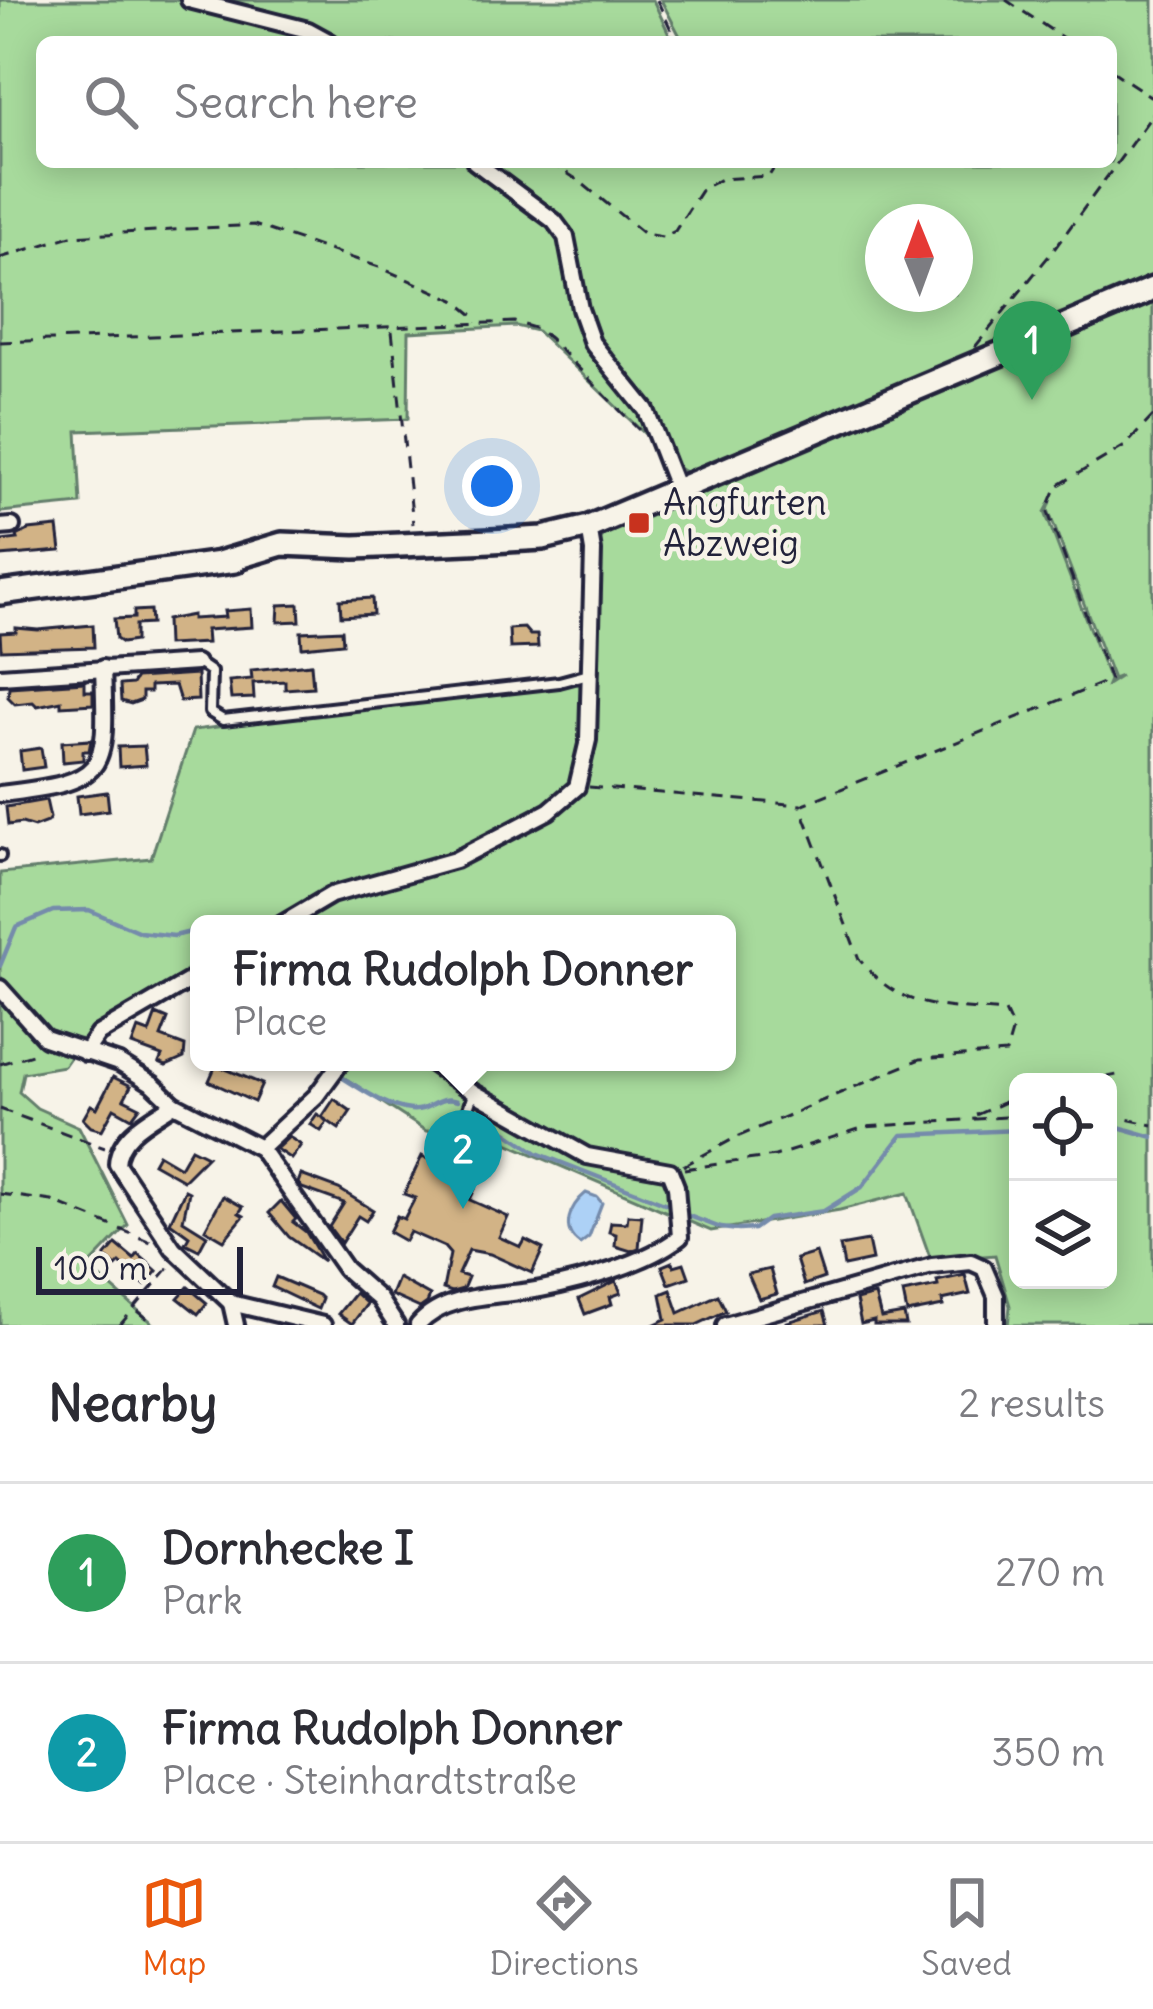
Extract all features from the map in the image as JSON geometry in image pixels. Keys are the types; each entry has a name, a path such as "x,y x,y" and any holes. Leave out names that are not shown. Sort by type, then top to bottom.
{"main road":[{"path":"0,593 222,562 282,544 355,547 543,538 589,527 1153,289"}],"street":[{"path":"189,0 319,36"},
{"path":"484,168 554,221 566,237 592,343 646,410 678,492"},
{"path":"297,915 331,895 455,860 549,811 577,787 588,740 593,551 589,527"},
{"path":"0,676 196,663"},
{"path":"0,794 65,785 97,765 105,740 103,668"},
{"path":"85,1053 98,1034 190,979"},
{"path":"0,988 45,1038 119,1063 174,1104 260,1148 346,1269 379,1299 396,1325"},
{"path":"260,1148 335,1071"},
{"path":"418,1325 444,1306 544,1289 659,1253 680,1237 670,1171 587,1156 443,1071"},
{"path":"174,1104 128,1135 118,1151 117,1164 176,1252 231,1303 323,1325"},
{"path":"725,1325 932,1266 971,1262 984,1268 996,1296 996,1325"},
{"path":"231,1303 236,1325"}],"lane":[{"path":"196,663 211,672 212,716 223,720 559,682 589,674"},
{"path":"462,1127 473,1092"}],"path":[{"path":"657,0 674,36"},
{"path":"1006,0 1060,36"},
{"path":"1117,74 1153,98"},
{"path":"1117,164 1153,114"},
{"path":"558,168 644,234 663,237 675,231 702,189 722,179 770,176 775,168"},
{"path":"970,366 976,343 1052,253 1114,168"},
{"path":"0,258 71,236 254,225 379,267 455,300 477,325"},
{"path":"0,342 514,322 538,329 663,454"},
{"path":"392,329 416,544"},
{"path":"577,787 801,806 1110,680 1047,510 1058,486 1125,446 1153,416"},
{"path":"670,1171 920,1059 1006,1052 1012,1029 1004,1012 907,1001 873,977 859,958 801,806"},
{"path":"0,1064 40,1051 45,1038"},
{"path":"972,1118 1009,1100"},
{"path":"0,1108 118,1151"},
{"path":"670,1171 775,1156 865,1127 1009,1116"},
{"path":"1117,1117 1153,1125"},
{"path":"0,1194 52,1201 176,1252 120,1325"},
{"path":"135,1308 154,1325"}],"green space":[{"path":"0,0 653,0 670,36 36,36 36,168 1117,168 1117,36 680,36 661,0 1153,0 1153,282 692,476 677,467 659,432 647,436 537,331 516,326 409,332 408,419 77,431 81,504 0,512"},
{"path":"1153,296 1153,1325 1008,1325 1010,1306 995,1255 931,1260 907,1193 840,1210 711,1231 477,1130 426,1131 334,1071 736,1071 736,915 190,915 190,974 83,1039 66,1040 35,1023 0,976 0,873 151,858 193,730 571,683 582,685 575,771 586,779 592,753 597,556 607,530","holes":["1051,501 1048,510 1113,679 1121,676 1107,685 1045,512"]},
{"path":"0,996 42,1040 73,1053 64,1066 23,1073 19,1092 37,1108 79,1127 128,1225 88,1267 155,1325 0,1325"}],"water":[{"path":"586,1193 602,1203 589,1237 580,1244 568,1225 575,1204"}],"building":[{"path":"58,527 61,551 0,556 1,541 18,539 29,530"},
{"path":"372,598 373,614 341,616 340,600"},
{"path":"299,604 300,621 278,622 279,605"},
{"path":"251,609 252,627 206,630 207,643 167,645 166,620 192,615 192,619 225,617 224,611"},
{"path":"150,610 151,624 135,625 135,641 116,639 114,619 134,618 134,611"},
{"path":"93,625 94,647 1,650 0,633 16,632 16,628"},
{"path":"524,628 537,635 538,647 510,648 509,629"},
{"path":"342,630 343,643 302,647 301,632"},
{"path":"311,664 313,687 285,689 285,681 253,683 254,698 231,699 229,681 252,679 251,670"},
{"path":"197,674 198,700 180,701 175,685 150,686 150,692 142,692 142,700 121,701 120,685 132,684 136,678"},
{"path":"85,682 85,691 93,691 93,704 61,706 61,701 37,706 33,702 15,704 8,697 9,687"},
{"path":"91,740 83,760 63,762 62,742"},
{"path":"144,746 146,765 119,767 118,747"},
{"path":"41,748 44,767 22,770 20,751"},
{"path":"107,792 109,810 79,814 77,796"},
{"path":"46,800 47,822 34,827 8,825 6,807"},
{"path":"156,1014 168,1019 161,1037 185,1046 184,1058 166,1066 159,1063 162,1056 132,1045 138,1029 149,1033"},
{"path":"213,1071 231,1071 262,1084 254,1102 209,1081"},
{"path":"113,1077 131,1086 124,1099 140,1107 132,1118 114,1108 102,1130 91,1127 83,1119 91,1105 97,1108"},
{"path":"334,1099 351,1111 339,1129 323,1118 327,1122 321,1131 310,1124 317,1114 322,1117"},
{"path":"289,1137 301,1145 291,1159 276,1149"},
{"path":"191,1148 207,1156 183,1180 153,1163 158,1154 180,1167"},
{"path":"422,1156 478,1182 470,1200 508,1217 499,1237 521,1247 525,1240 543,1249 532,1273 469,1250 458,1274 468,1277 463,1289 452,1292 443,1289 450,1254 444,1247 410,1232 405,1241 389,1232 397,1216 404,1219 415,1198 404,1194"},
{"path":"301,1175 339,1189 373,1210 366,1221 358,1216 341,1243 329,1227 344,1203 302,1188 298,1183"},
{"path":"185,1190 189,1192 183,1220 207,1235 199,1250 185,1243 189,1236 170,1222"},
{"path":"223,1196 243,1207 239,1213 244,1216 224,1240 205,1229"},
{"path":"281,1201 323,1261 289,1237 269,1213"},
{"path":"628,1215 642,1216 639,1248 631,1251 615,1246 616,1234 609,1232 611,1222 627,1223"},
{"path":"868,1241 872,1260 844,1266 840,1246"},
{"path":"116,1244 134,1259 138,1254 157,1271 145,1285 120,1263 116,1267 105,1257"},
{"path":"816,1253 824,1278 804,1285 796,1259"},
{"path":"672,1262 674,1266 684,1263 689,1277 669,1284 662,1266"},
{"path":"770,1269 777,1294 759,1299 748,1274"},
{"path":"965,1275 970,1294 942,1300 943,1306 907,1313 903,1293"},
{"path":"276,1277 318,1295 322,1299 318,1309 272,1287"},
{"path":"398,1278 430,1296 427,1303 420,1308 391,1295"},
{"path":"616,1281 621,1293 610,1297 612,1304 585,1314 579,1299"},
{"path":"188,1287 207,1303 198,1314 178,1298"},
{"path":"671,1290 679,1313 718,1295 726,1311 696,1325 653,1325 666,1319 661,1294"},
{"path":"355,1293 367,1304 352,1324 338,1314"},
{"path":"875,1295 881,1318 904,1314 906,1325 861,1324 856,1300"},
{"path":"824,1311 828,1325 787,1325 787,1322"}],"waterway":[{"path":"0,966 16,927 53,911 89,910 140,932 174,936 190,932"},
{"path":"338,1075 402,1108 418,1110 444,1100 457,1101"},
{"path":"474,1110 537,1153 672,1206"},
{"path":"1117,1127 1153,1137"},
{"path":"689,1216 739,1230 754,1229 768,1219 824,1211 862,1187 902,1135 1009,1130"}],"place":[{"name":"Dornhecke I","path":"1032,400"},
{"name":"Angfurten Abzweig","path":"639,523"},
{"name":"Firma Rudolph Donner","path":"463,1209"}]}
